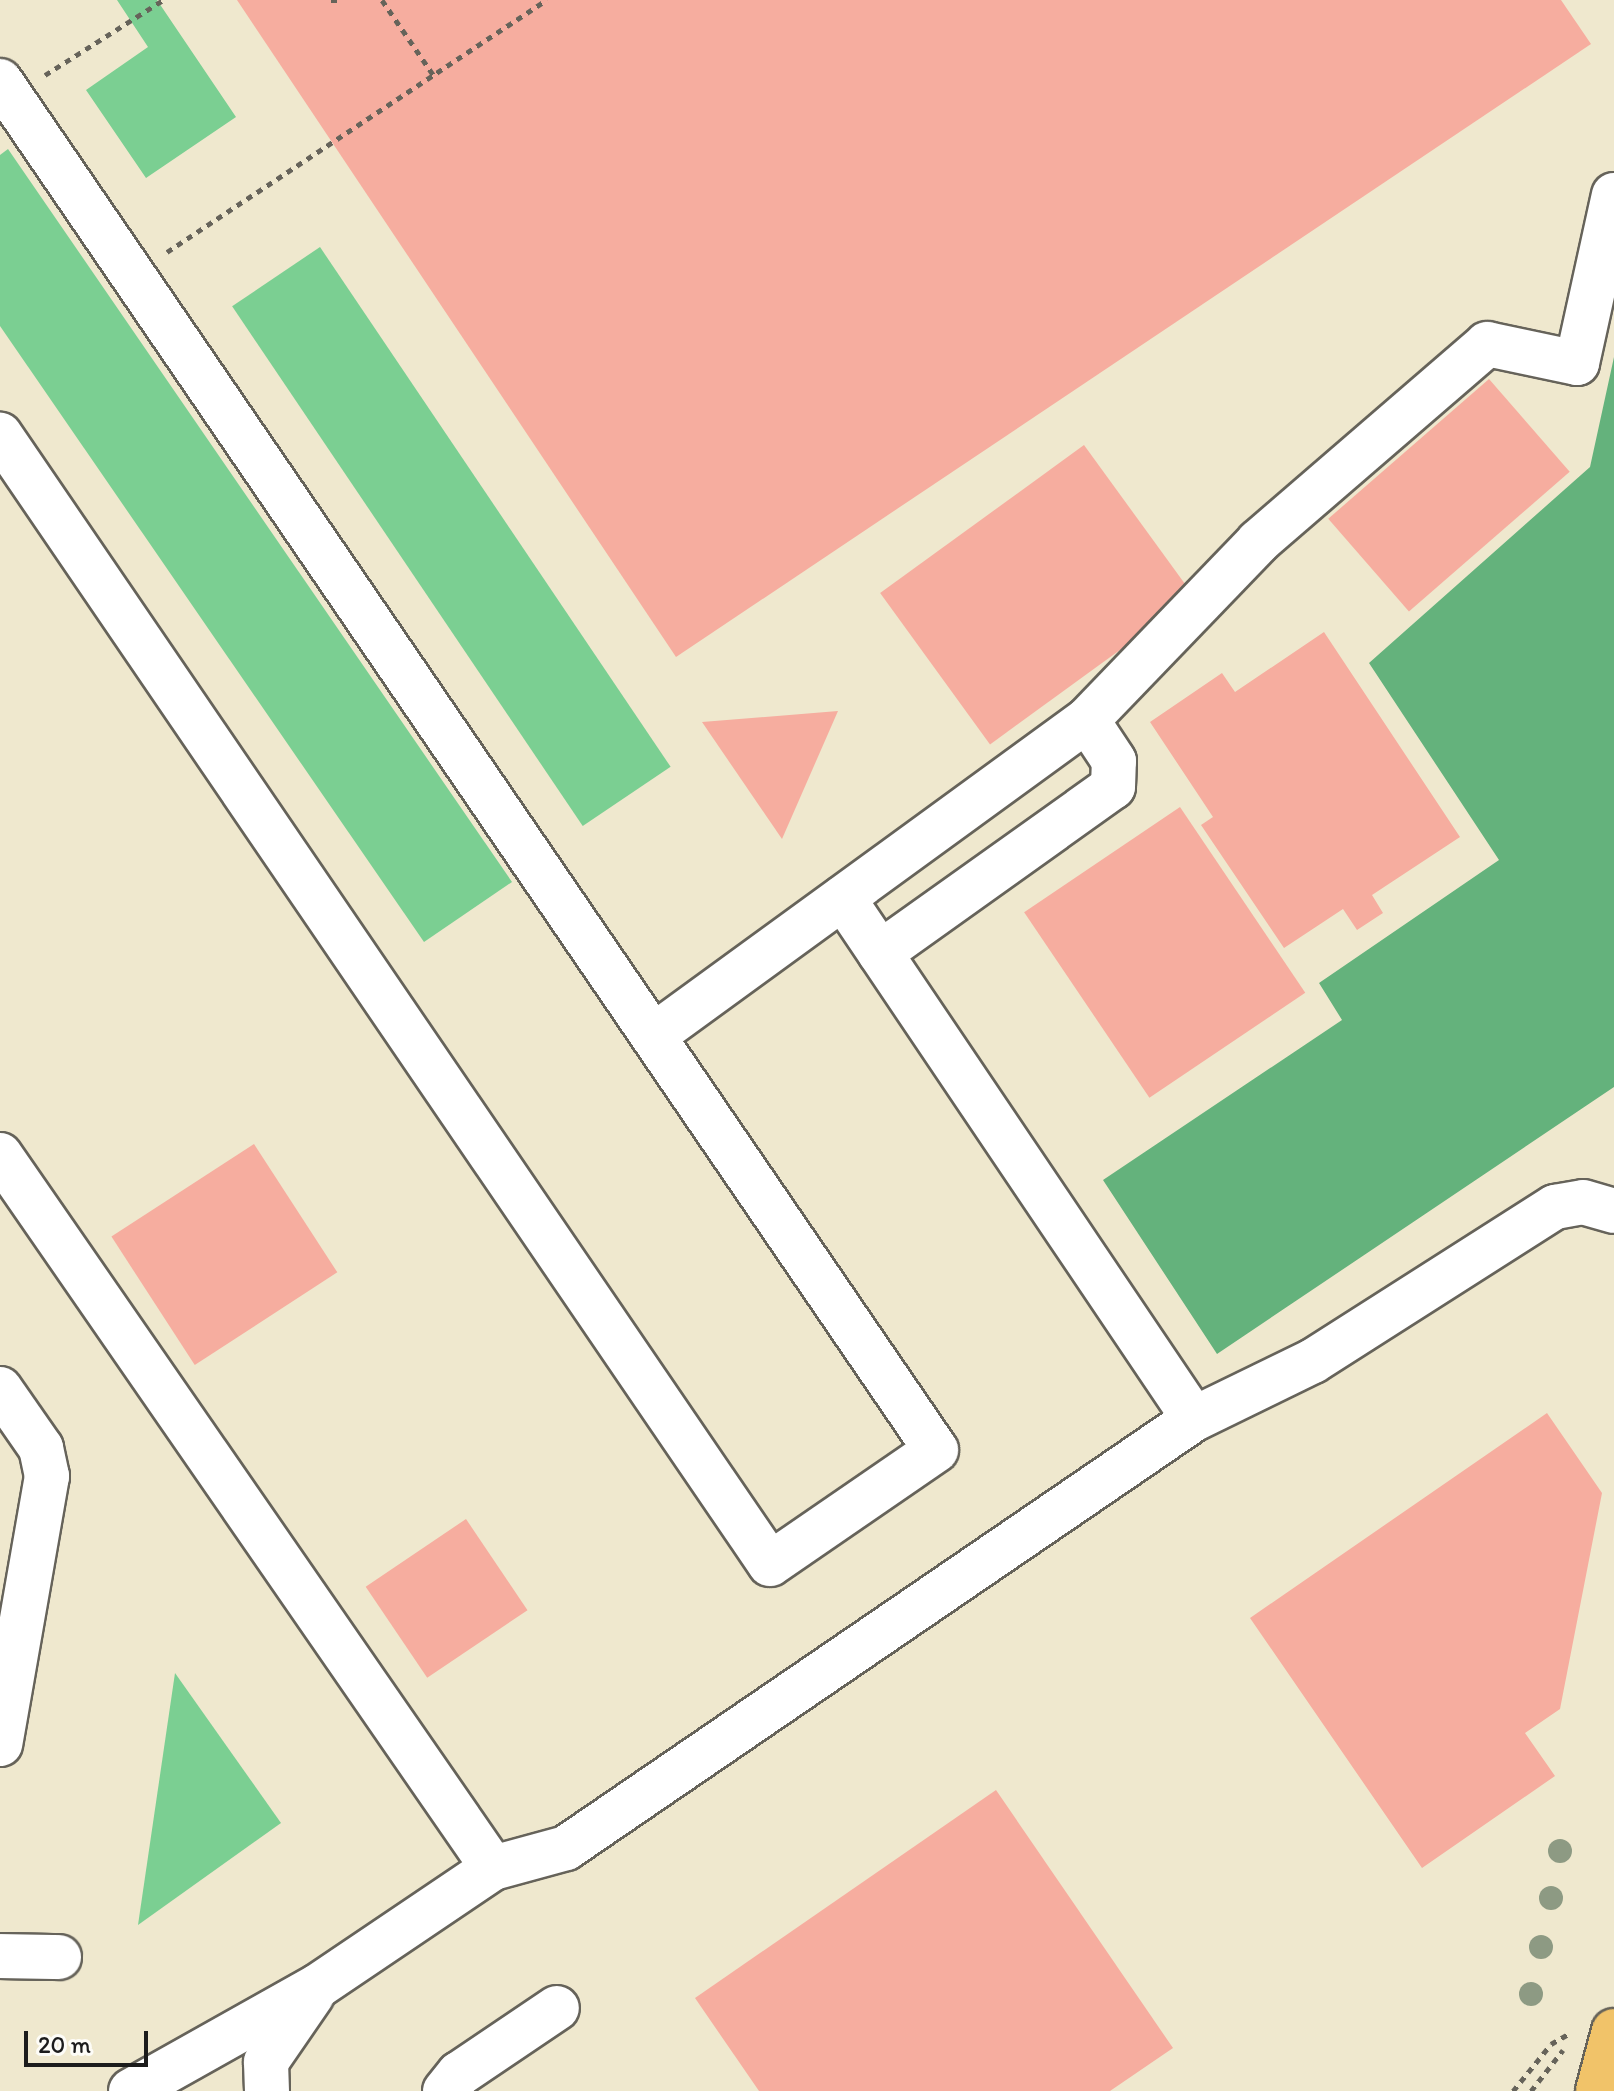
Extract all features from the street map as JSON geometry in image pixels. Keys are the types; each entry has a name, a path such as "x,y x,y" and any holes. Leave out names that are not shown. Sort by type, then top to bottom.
{"main road":[{"path":"1598,2091 1599,2031"}],"lane":[{"path":"0,435 770,1564 936,1450 6,89"},
{"path":"653,1036 1087,720 1258,542 1487,344 1577,363 1614,195"},
{"path":"880,953 1113,787 1114,761 1087,720"},
{"path":"843,898 1194,1419"},
{"path":"0,1155 493,1868"},
{"path":"131,2091 318,1986 493,1868 566,1848 1194,1419 1313,1361 1555,1207 1583,1202 1614,1211"},
{"path":"0,1389 41,1448 47,1476 0,1744"},
{"path":"0,1956 59,1957"},
{"path":"267,2091 266,2062 318,1986"},
{"path":"445,2091 459,2074 557,2008"}],"path":[{"path":"6,89 163,0"},
{"path":"331,0 339,0"},
{"path":"382,0 434,76"},
{"path":"134,274 547,0"},
{"path":"1513,2091 1551,2044 1599,2031"}],"green space":[{"path":"117,0 157,0 236,117 146,178 86,90 148,47"},
{"path":"8,149 512,882 424,942 0,326 0,155"},
{"path":"320,247 671,767 583,826 232,306"},
{"path":"1614,357 1614,1087 1217,1354 1103,1180 1342,1020 1319,983 1499,860 1369,663 1590,467"},
{"path":"175,1673 281,1823 138,1925"}],"building":[{"path":"237,0 1561,0 1591,44 676,657"},
{"path":"1489,379 1570,472 1409,612 1328,519"},
{"path":"1084,445 1194,596 990,744 880,593"},
{"path":"1324,632 1460,837 1372,895 1383,913 1357,930 1343,909 1284,948 1201,825 1213,817 1150,722 1222,673 1235,692"},
{"path":"838,711 782,839 702,722"},
{"path":"1180,807 1305,993 1149,1098 1024,912"},
{"path":"254,1144 337,1272 195,1365 111,1237"},
{"path":"1547,1413 1602,1493 1560,1709 1525,1733 1555,1776 1422,1868 1250,1618"},
{"path":"466,1519 528,1610 427,1678 366,1587"},
{"path":"996,1790 1173,2048 1110,2091 759,2091 695,1998"}]}
